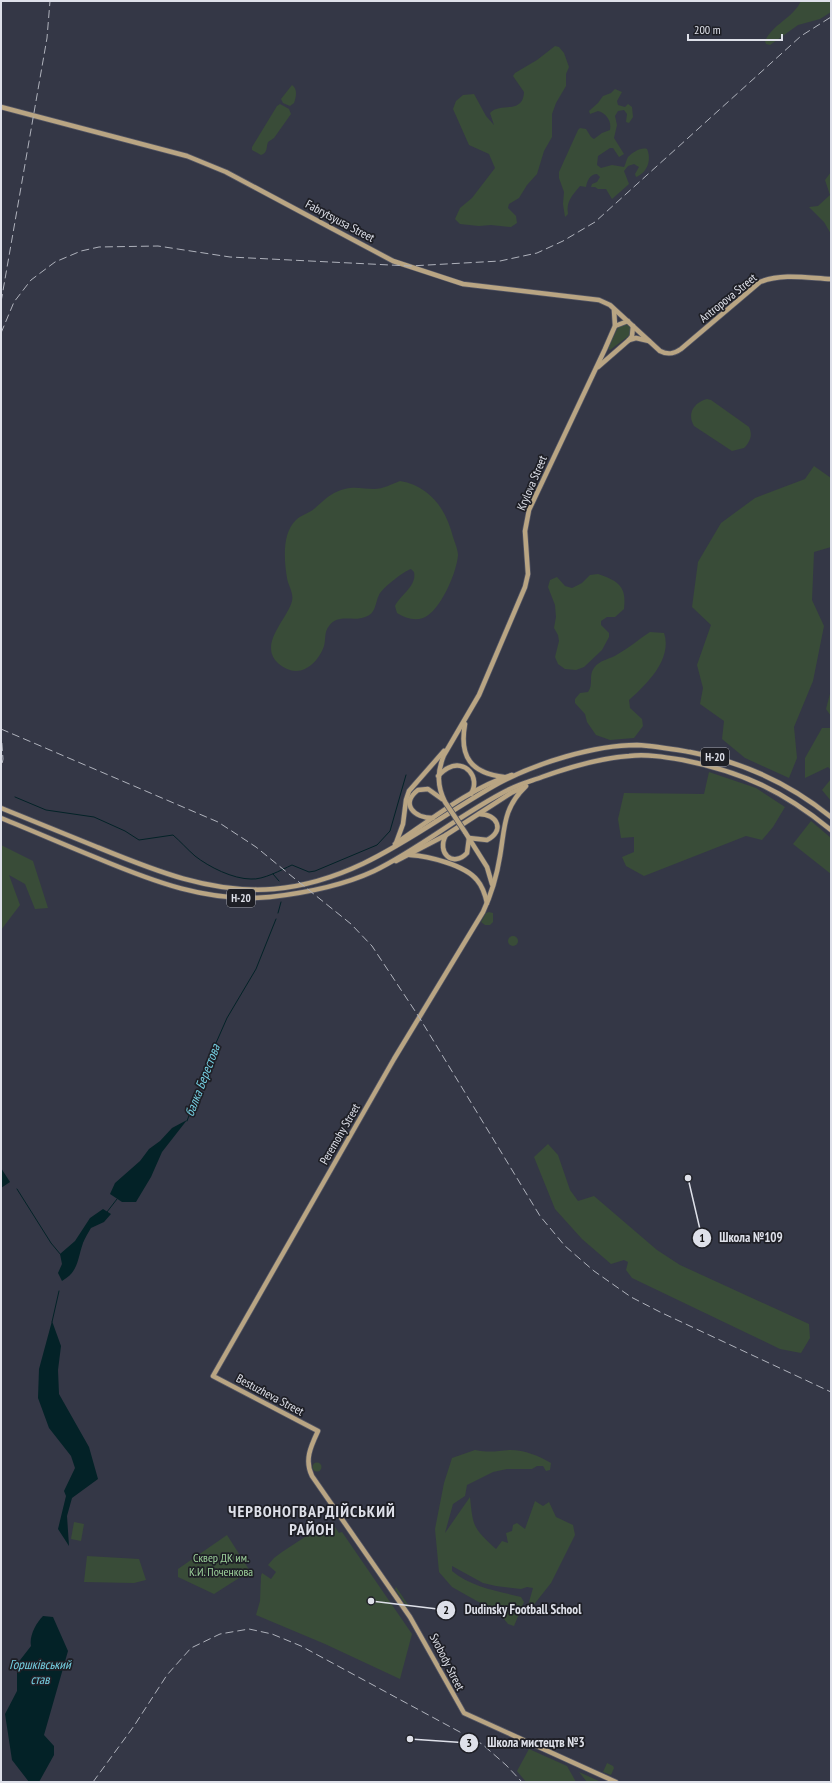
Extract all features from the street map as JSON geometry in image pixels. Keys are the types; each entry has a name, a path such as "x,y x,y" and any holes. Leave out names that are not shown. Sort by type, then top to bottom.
{"main road":[{"name":"Fabrytsyusa Street","path":"1,107 186,156 226,172 393,261 463,284 599,300 614,309 649,341"},
{"name":"Antropova Street","path":"649,341 666,354 675,353 753,287 769,278 782,277 831,279"},
{"path":"597,369 615,326 616,317 614,309"},
{"path":"615,326 628,321"},
{"path":"630,340 633,326"},
{"path":"597,369 630,340 636,338 649,341"},
{"path":"605,349 606,352 612,355"},
{"name":"Krylova Street","path":"451,742 465,722 486,682 525,587 528,574 525,531 529,510 591,378 597,369"},
{"path":"465,722 463,746 469,761 483,772 494,776 504,777"},
{"path":"451,742 440,764 438,776 440,791 445,802 487,867 493,886"},
{"path":"391,850 403,824 406,800 409,791 451,742"},
{"name":"Н-20","path":"1,808 150,869 199,883 255,889 289,887 334,875 364,864 391,850 479,795 522,772 560,758 602,749 636,745 664,747 716,758 752,769 793,789 831,817"},
{"name":"Н-20","path":"1,818 149,879 197,893 250,898 286,895 348,881 388,863 510,789 566,768 601,760 644,756 676,759 711,766 752,780 797,804 831,830"},
{"path":"438,776 446,768 451,766 466,768 472,773 475,780 474,789 471,794"},
{"path":"395,844 471,794 504,777 522,772"},
{"path":"388,863 402,859 446,835 534,780"},
{"name":"Peremohy Street","path":"213,1376 394,1059 487,904 500,858 507,812 513,801 526,786"},
{"path":"433,818 418,816 412,810 411,801 415,793 418,790 428,789 434,792 445,802"},
{"path":"469,838 486,840 496,832 497,824 493,817 485,814 479,814"},
{"path":"446,835 443,840 442,848 446,855 454,859 461,858 467,853 469,838"},
{"path":"408,855 436,860 471,874 483,888 487,904"},
{"path":"197,893 199,883"},
{"name":"Bestuzheva Street","path":"213,1376 318,1431"},
{"name":"Svobody Street","path":"318,1431 311,1448 308,1463 316,1482 420,1633 450,1692 464,1713 616,1782"}],"green space":[{"path":"801,1 831,1 831,12 820,19 798,25 770,45 766,44 765,41 773,30 793,12"},
{"path":"555,46 559,47 564,53 569,67 566,74 566,86 556,103 552,114 552,137 544,151 537,174 527,185 519,198 509,204 508,208 516,216 517,223 511,227 460,224 455,219 460,208 472,198 495,168 489,154 469,145 453,109 456,101 463,95 474,94 486,116 494,125 490,113 499,108 515,106 523,99 524,92 513,76 515,73 537,60"},
{"path":"292,85 296,91 296,96 294,103 290,106 283,103 281,99"},
{"path":"615,89 622,92 617,101 618,105 625,107 628,104 632,107 633,117 629,123 626,122 627,114 624,110 618,111 615,116 617,125 614,138 624,154 619,157 613,148 610,148 598,156 597,165 601,168 612,165 624,167 627,158 630,155 637,150 647,149 649,157 648,166 640,175 636,177 635,174 639,167 634,164 628,166 624,171 629,184 612,199 606,189 591,187 592,184 597,182 600,177 597,174 592,175 588,180 586,187 580,186 572,196 568,206 568,214 565,217 563,204 564,192 559,178 559,172 580,128 586,129 594,139 602,133 610,130 610,124 606,116 598,111 590,114 589,111 603,96 611,93"},
{"path":"280,104 289,109 291,114 274,138 268,142 266,151 261,155 252,150 252,147 277,106"},
{"path":"831,172 831,234 824,222 809,207 818,206 830,195 825,180"},
{"path":"626,323 631,327 630,335 610,350 608,348 619,325"},
{"path":"707,399 711,400 749,427 751,433 750,438 744,448 732,451 694,426 691,413 698,403"},
{"path":"814,466 831,478 831,547 814,552 812,600 824,626 813,681 794,727 797,758 789,778 745,758 722,739 724,721 700,704 703,688 697,665 711,625 692,607 698,562 721,523 755,498 805,479"},
{"path":"400,481 420,488 435,500 446,517 457,549 457,562 451,581 436,608 423,618 416,619 397,613 395,606 413,582 414,572 411,569 408,570 384,588 379,595 375,608 369,616 341,619 333,622 326,631 325,643 322,651 310,666 296,671 283,667 273,657 271,649 275,632 292,601 292,592 287,578 285,563 286,539 291,525 298,518 339,491 353,488 377,489"},
{"path":"598,574 611,579 620,586 624,595 624,609 615,617 607,617 601,621 601,625 609,633 609,637 602,650 584,667 576,670 565,669 558,664 555,657 559,641 558,635 554,628 556,617 555,605 548,587 550,580 557,577 565,586 572,588 582,583 590,575"},
{"path":"650,632 664,633 666,643 665,652 656,671 643,687 629,700 630,708 642,719 643,726 634,738 610,740 596,735 587,722 585,714 575,703 575,699 580,693 588,692 590,689 591,674 596,665 622,652"},
{"path":"831,690 831,716 826,709"},
{"path":"822,728 831,728 831,770 828,767 805,778 805,758"},
{"path":"709,772 756,788 785,807 773,827 762,840 746,836 644,876 626,866 622,857 634,852 634,837 621,838 618,819 624,793 704,794"},
{"path":"831,779 831,801 822,790"},
{"path":"811,821 831,838 831,874 793,844"},
{"path":"1,845 33,861 48,908 35,909 25,884 9,875 20,905 1,930"},
{"path":"486,913 493,913 493,922 490,925 485,925 481,922"},
{"path":"513,936 518,941 513,946 508,941"},
{"path":"548,1144 558,1155 570,1190 578,1201 594,1196 657,1250 680,1265 809,1324 810,1338 801,1353 780,1349 632,1278 626,1270 628,1262 624,1260 611,1264 582,1239 555,1209 534,1157"},
{"path":"475,1450 489,1452 516,1450 526,1452 551,1463 550,1470 546,1471 543,1466 537,1466 532,1469 507,1469 493,1472 467,1485 465,1496 453,1504 445,1533 470,1497 473,1521 478,1531 496,1549 502,1541 508,1543 506,1533 512,1531 513,1525 517,1523 525,1529 535,1501 543,1506 549,1502 556,1517 573,1525 575,1535 551,1583 532,1607 527,1609 533,1588 527,1587 521,1589 483,1583 452,1566 452,1571 467,1581 485,1588 521,1597 524,1602 514,1626 508,1624 500,1614 452,1587 439,1572 435,1529 444,1483 452,1458"},
{"path":"317,1462 322,1467 317,1472 312,1467"},
{"path":"74,1522 84,1524 81,1541 71,1539"},
{"path":"333,1524 339,1533 342,1532 412,1634 400,1679 325,1644 256,1615 260,1601 262,1573 271,1579 276,1572 268,1565 282,1552 311,1533 318,1535"},
{"name":"Сквер ДК им. К.И. Поченкова","path":"227,1535 250,1571 214,1594 178,1577 178,1569"},
{"path":"87,1556 139,1559 146,1580 134,1583 84,1582"},
{"path":"396,1587 409,1606 408,1607 395,1589"},
{"path":"529,1749 567,1766 576,1782 526,1782 517,1771"},
{"path":"607,1763 614,1768 611,1775 603,1772"},
{"path":"579,1772 601,1782 587,1782"}],"water":[{"path":"187,1120 162,1152 151,1177 136,1202 122,1202 110,1194 115,1183 140,1161 149,1149 160,1141 172,1128"},
{"path":"1,1168 10,1182 1,1188"},
{"path":"103,1209 111,1214 104,1222 91,1228 83,1243 75,1269 62,1281 58,1273 62,1264 60,1254 75,1241 90,1218"},
{"path":"52,1321 61,1346 58,1370 59,1394 89,1447 98,1479 72,1498 67,1516 69,1546 58,1529 66,1496 64,1491 75,1468 71,1456 49,1428 38,1398 39,1369"},
{"name":"Горшківський став","path":"43,1616 53,1617 68,1651 44,1735 54,1746 54,1755 39,1782 29,1782 12,1760 5,1714 17,1691 17,1664 31,1646 31,1638 34,1630"}],"waterway":[{"name":"балка Берестова","path":"15,797 46,810 94,817 125,831 139,840 173,835 195,856 214,868 229,875 256,879 292,865 309,872 315,871 377,845 390,831 406,775"},
{"name":"балка Берестова","path":"273,874 279,881"},
{"name":"балка Берестова","path":"278,913 281,902"},
{"name":"балка Берестова","path":"187,1121 216,1043 227,1018 256,969 276,919"},
{"path":"17,1189 51,1243 61,1255"},
{"name":"балка Берестова","path":"107,1212 117,1199"},
{"name":"балка Берестова","path":"52,1322 59,1291"}],"railway":[{"path":"1,302 47,38 50,1"},
{"path":"1,333 14,302 31,280 55,262 81,251 99,247 158,246 230,257 410,266 500,261 537,253 563,241 595,222 801,36 831,17"},
{"path":"1,729 218,822 256,847 351,924 372,946 419,1017 540,1216 565,1246 594,1271 631,1297 831,1392"},
{"path":"1,731 3,759 1,770"},
{"path":"93,1782 134,1726 167,1675 191,1648 220,1634 249,1629 272,1634 301,1646 482,1744 506,1765 522,1782"}],"place":[{"name":"Школа №109","path":"688,1178"},
{"name":"Dudinsky Football School","path":"371,1601"},
{"name":"Школа мистецтв №3","path":"410,1739"}],"district":[{"name":"ЧЕРВОНОГВАРДІЙСЬКИЙ РАЙОН","path":"312,1520"}]}
